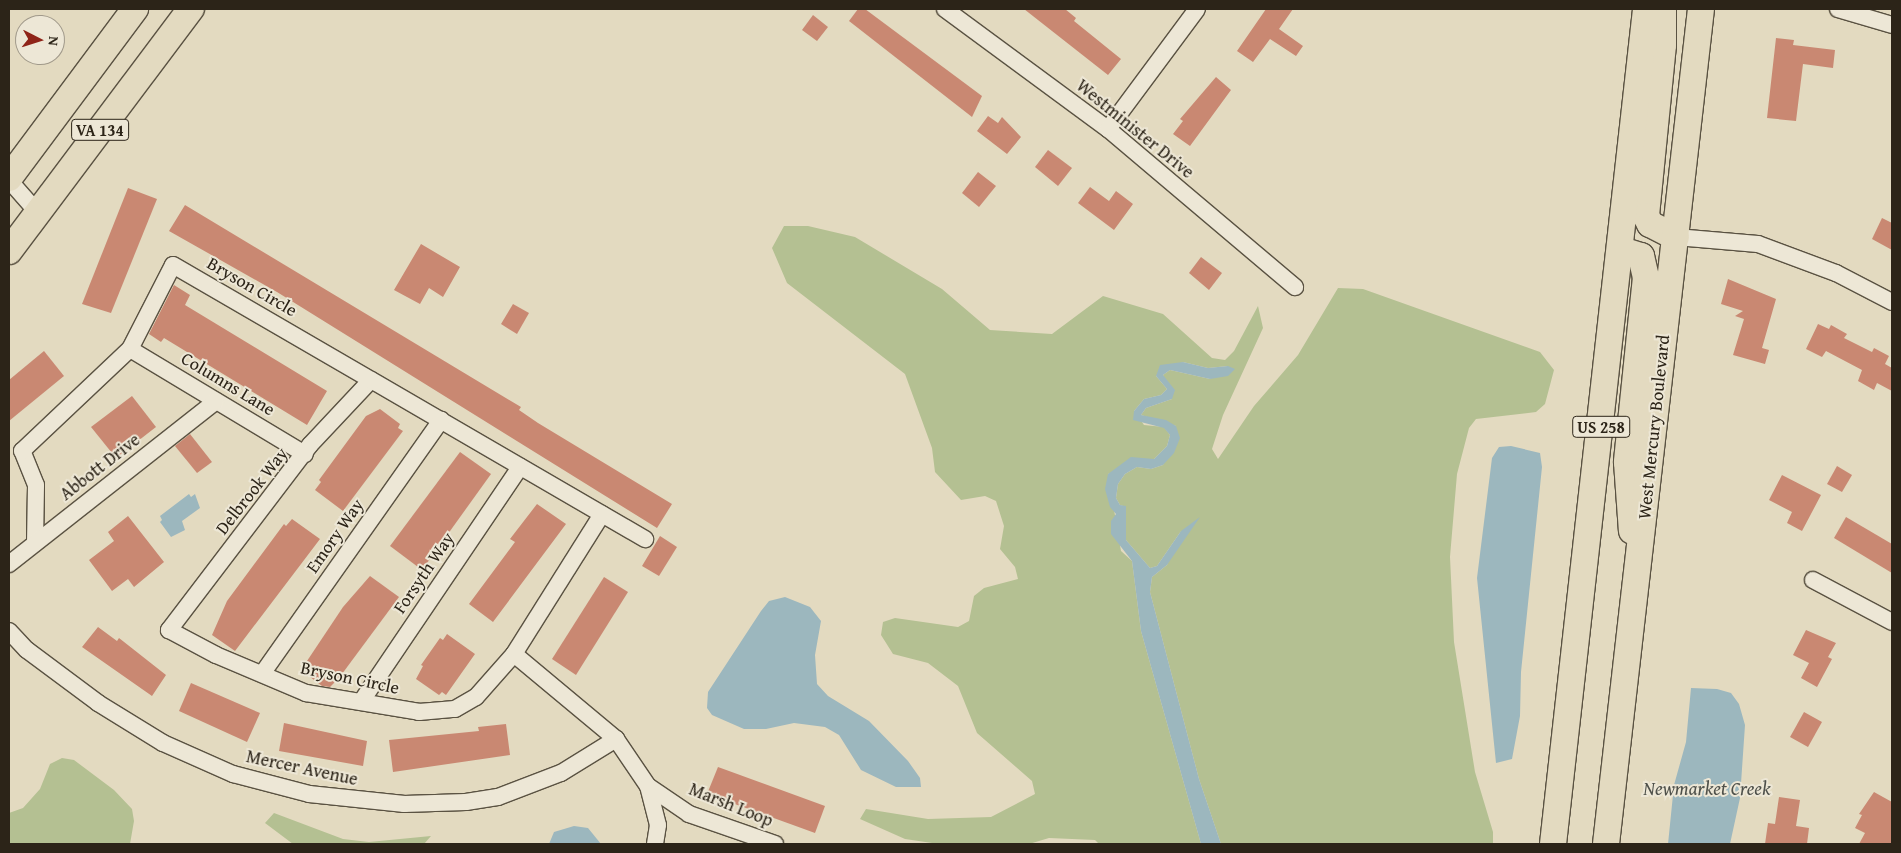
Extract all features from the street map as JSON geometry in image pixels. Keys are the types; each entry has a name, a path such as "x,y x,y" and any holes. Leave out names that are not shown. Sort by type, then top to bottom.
{"main road":[{"name":"VA 134","path":"9,179 135,9"},
{"name":"VA 134","path":"9,251 191,9"},
{"name":"US 258","path":"1553,844 1621,250 1646,9"},
{"path":"1663,9 1663,45 1646,216 1650,224 1676,237"},
{"name":"West Mercury Boulevard","path":"1606,844 1701,9"},
{"path":"1621,250 1641,256 1646,277 1626,462 1628,513 1638,568"}],"street":[{"name":"Westminister Drive","path":"945,9 1108,129 1295,287"},
{"path":"1108,129 1197,9"},
{"path":"1838,9 1892,25"},
{"path":"9,179 37,212"},
{"path":"1676,237 1758,244 1836,273 1892,302"},
{"name":"Bryson Circle","path":"35,543 36,485 22,451 130,349 174,265 645,539"},
{"name":"Columns Lane","path":"130,349 305,454"},
{"name":"Delbrook Way","path":"169,630 305,454 371,380"},
{"name":"Abbott Drive","path":"9,564 216,400"},
{"name":"Emory Way","path":"262,674 441,420"},
{"name":"Forsyth Way","path":"361,702 520,467"},
{"name":"Bryson Circle","path":"169,630 306,693 419,712 455,709 476,697 514,654 602,514"},
{"path":"1813,580 1892,622"},
{"name":"Mercer Avenue","path":"9,631 27,650 83,692 163,743 233,774 309,794 404,804 466,802 498,798 561,773 616,739"},
{"path":"514,654 616,739"},
{"name":"Marsh Loop","path":"616,739 648,786 658,825 656,844"},
{"name":"Marsh Loop","path":"648,786 689,814 775,844"}],"green space":[{"path":"784,226 808,226 855,237 942,289 990,330 1052,334 1103,296 1163,314 1212,358 1225,360 1234,351 1258,306 1263,328 1223,415 1212,449 1218,459 1254,406 1298,355 1338,288 1363,289 1540,352 1554,370 1545,404 1536,412 1476,419 1469,428 1457,474 1450,557 1454,642 1475,772 1493,832 1493,844 1221,844 1199,779 1150,592 1152,577 1167,565 1181,531 1157,566 1150,568 1126,540 1126,507 1120,505 1116,498 1118,484 1125,474 1137,467 1151,469 1163,465 1176,426 1141,415 1146,408 1172,399 1163,375 1170,370 1210,379 1228,366 1208,368 1183,362 1156,376 1167,389 1161,395 1144,399 1134,411 1144,425 1164,427 1170,435 1167,446 1154,459 1108,474 1121,551 1132,561 1141,631 1201,844 1099,844 1095,840 1049,838 1029,844 939,844 905,839 860,819 866,809 928,819 991,817 1035,794 1032,781 977,733 958,686 928,663 893,654 881,635 883,622 895,618 958,627 969,621 974,596 984,588 1018,579 1015,567 1000,549 1004,526 996,501 985,496 961,500 935,472 932,448 905,374 787,283 772,248"},
{"path":"62,758 74,760 114,790 132,809 134,821 130,844 9,844 9,813 23,808 40,789 50,764"},
{"path":"274,813 343,839 369,842 431,836 424,844 293,844 265,823"}],"water":[{"path":"1183,362 1208,368 1228,366 1235,369 1228,376 1210,379 1170,370 1163,375 1175,390 1172,399 1146,408 1141,415 1166,420 1176,426 1180,438 1174,453 1163,465 1151,469 1137,467 1125,474 1118,484 1116,498 1120,505 1126,506 1126,540 1150,568 1157,566 1181,531 1200,517 1167,565 1152,577 1150,592 1199,779 1221,844 1201,844 1141,631 1132,561 1111,534 1111,521 1116,514 1110,507 1105,489 1108,474 1131,457 1154,459 1167,446 1170,435 1164,428 1133,420 1134,411 1144,399 1161,395 1167,389 1156,376 1160,365"},
{"path":"1511,446 1540,453 1542,467 1521,672 1520,716 1512,759 1496,763 1477,578 1492,458 1499,447"},
{"path":"189,494 191,497 195,494 200,508 182,521 185,530 171,537 160,522 162,520 160,516"},
{"path":"785,597 810,607 821,621 815,655 817,684 828,696 869,721 908,761 920,778 921,787 896,787 861,770 839,735 825,727 794,723 766,729 744,729 712,715 707,708 708,692 769,601"},
{"name":"Newmarket Creek","path":"1691,688 1717,689 1731,693 1739,704 1745,725 1740,798 1730,844 1668,844 1674,785 1686,742"},
{"path":"574,826 588,828 601,844 549,844 554,832"}],"building":[{"path":"858,9 865,9 982,96 972,117 849,21"},
{"path":"1024,9 1065,9 1076,18 1074,21 1121,59 1108,75"},
{"path":"1266,9 1293,9 1279,29 1303,46 1296,56 1270,39 1253,62 1237,51"},
{"path":"813,15 828,27 817,41 802,30"},
{"path":"1776,38 1794,40 1793,45 1835,50 1833,68 1803,64 1796,121 1767,118"},
{"path":"1216,77 1231,90 1190,146 1173,134 1183,121 1180,119"},
{"path":"988,116 998,123 1002,117 1021,137 1007,154 977,131"},
{"path":"1048,150 1072,168 1058,186 1035,167"},
{"path":"978,172 996,186 979,207 962,193"},
{"path":"1090,187 1109,201 1116,191 1133,204 1114,230 1078,203"},
{"path":"128,188 157,199 111,313 82,304"},
{"path":"185,205 521,407 519,410 538,423 672,504 657,528 277,292 169,231"},
{"path":"1882,218 1892,223 1892,250 1872,239"},
{"path":"421,244 460,267 443,297 429,288 420,304 394,290"},
{"path":"1201,257 1222,273 1209,290 1189,273"},
{"path":"1728,279 1776,299 1762,348 1769,350 1765,364 1733,355 1744,319 1735,316 1743,311 1721,304"},
{"path":"174,285 190,295 185,305 327,391 307,425 164,338 161,342 149,334"},
{"path":"513,304 529,313 517,334 501,324"},
{"path":"1818,324 1829,329 1831,325 1847,334 1844,338 1872,352 1874,348 1889,356 1885,364 1892,368 1892,391 1877,383 1874,390 1858,381 1862,370 1826,351 1822,357 1806,349"},
{"path":"44,351 64,376 9,421 9,380"},
{"path":"132,396 156,427 116,458 91,427"},
{"path":"380,409 400,424 398,428 403,431 343,511 315,490 321,482 319,480 366,416"},
{"path":"190,434 212,462 197,473 175,446"},
{"path":"460,452 491,474 422,570 390,546"},
{"path":"1837,466 1852,475 1842,492 1827,484"},
{"path":"1782,475 1821,495 1802,531 1787,523 1792,512 1769,500"},
{"path":"537,504 566,524 493,622 469,604 515,542 510,539"},
{"path":"128,516 164,562 134,587 128,579 112,591 89,560 114,541 108,532"},
{"path":"1846,517 1892,544 1892,573 1834,538"},
{"path":"292,519 320,539 235,651 212,635 227,601 284,524 286,526"},
{"path":"660,536 677,547 659,576 642,566"},
{"path":"370,576 399,597 339,678 330,687 322,686 301,670 343,607"},
{"path":"604,577 628,592 576,675 552,659"},
{"path":"98,627 117,641 119,638 166,675 152,696 82,647"},
{"path":"1806,630 1836,643 1828,657 1832,659 1817,687 1801,678 1809,663 1793,655"},
{"path":"447,634 475,654 446,695 442,692 439,695 416,679 423,666 421,665 440,638 443,640"},
{"path":"191,683 260,713 247,742 179,711"},
{"path":"1804,712 1822,722 1808,747 1790,737"},
{"path":"284,723 367,741 363,766 279,751"},
{"path":"506,724 510,755 393,772 389,740 479,731 478,727"},
{"path":"718,767 825,806 815,833 707,794"},
{"path":"1874,792 1892,802 1892,844 1859,844 1865,833 1855,828 1862,815 1859,814"},
{"path":"1779,797 1800,800 1796,826 1809,828 1807,844 1765,844 1768,823 1775,824"}]}
